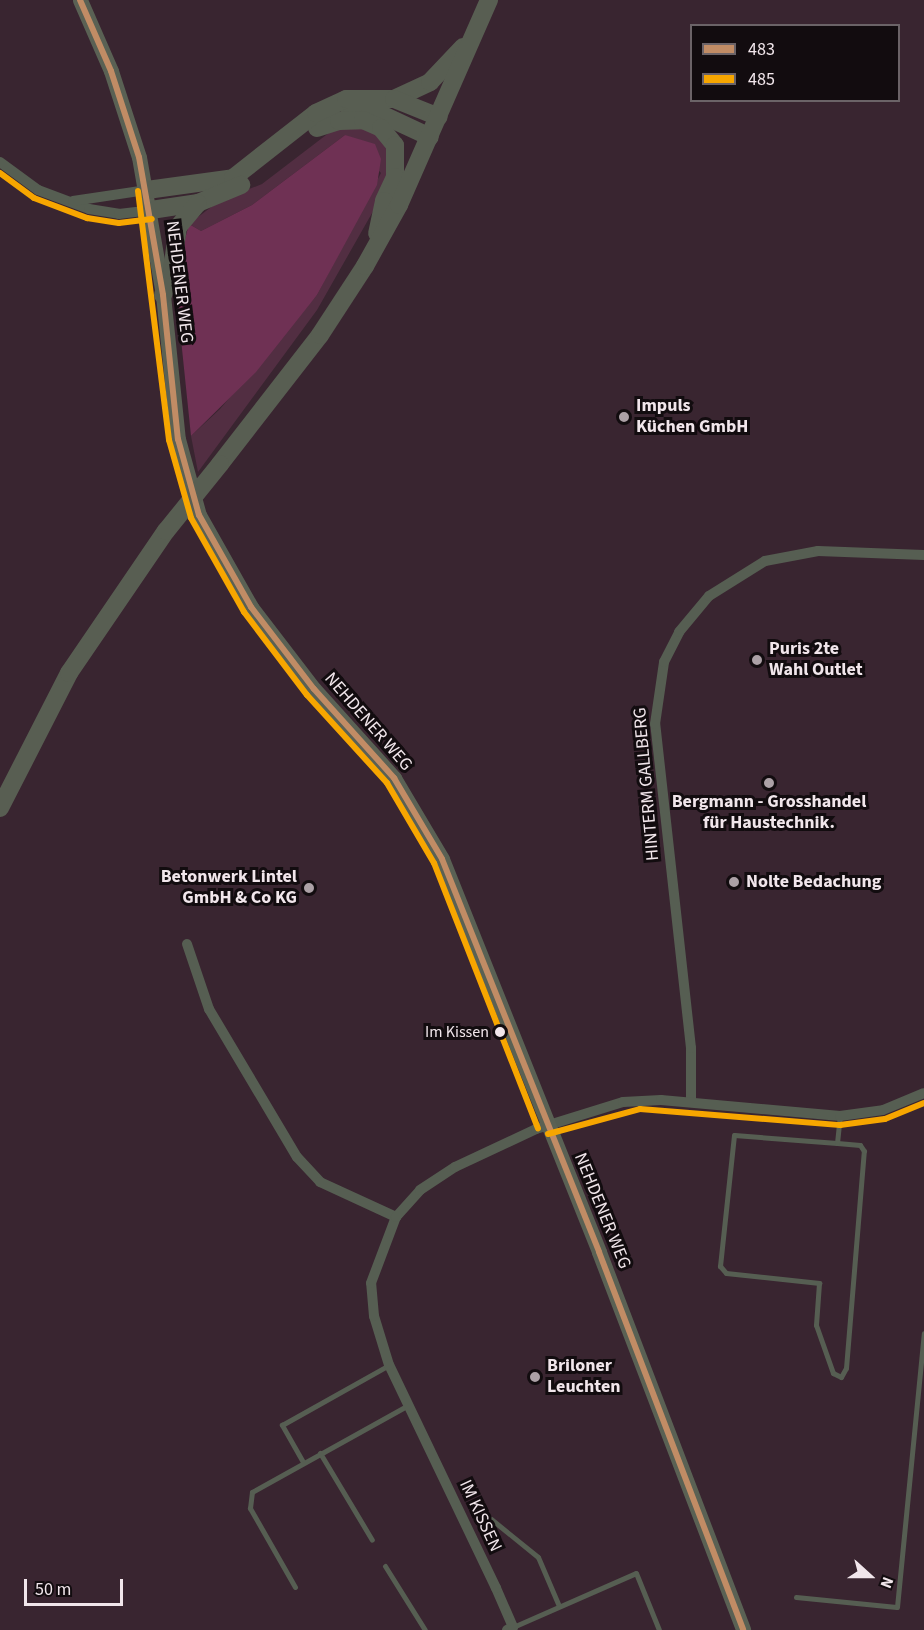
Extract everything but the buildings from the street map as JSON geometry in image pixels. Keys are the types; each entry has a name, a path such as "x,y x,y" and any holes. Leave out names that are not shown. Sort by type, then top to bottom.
{"main road":[{"path":"0,808 69,674 166,531 320,335 373,253 430,137 489,0"},
{"path":"394,99 430,82 476,31"},
{"path":"147,190 233,178 326,108 359,97 394,99 439,117"},
{"path":"151,210 198,203 250,181 335,113 360,107 430,137"},
{"path":"317,128 339,121 363,120 381,128 395,145 395,177 384,201 373,253"},
{"path":"163,295 172,270 178,226 198,203"}],"street":[{"name":"NEHDENER WEG","path":"80,0 118,92 147,190 163,295 178,439 200,515 212,542 276,642 394,778 442,859 743,1630"},
{"path":"0,162 38,190 66,200 105,212 151,210"},
{"path":"66,200 147,190"},
{"name":"HINTERM GALLBERG","path":"691,1102 692,1048 654,724 657,688 666,656 694,611 709,596 765,561 818,551 924,555"},
{"path":"187,944 209,1009 297,1157 320,1182 396,1217"},
{"path":"546,1125 623,1102 691,1102 840,1116 883,1110 924,1093"},
{"name":"IM KISSEN","path":"511,1629 389,1365 374,1316 371,1283 396,1217 420,1190 455,1167 546,1125"}],"lane":[{"path":"837,1143 840,1116"},
{"path":"734,1135 837,1143 860,1145 864,1151 846,1368 841,1377 833,1373 816,1324 819,1283 726,1273 720,1266 734,1135"},
{"path":"796,1597 897,1607 924,1333"},
{"path":"303,1462 282,1425 389,1365"},
{"path":"295,1587 249,1502 258,1487 408,1405"},
{"path":"320,1453 372,1540"},
{"path":"491,1520 538,1557 559,1606"},
{"path":"385,1566 425,1630"},
{"path":"511,1629 636,1573 658,1630"}],"shaded area":[{"path":"0,0 924,0 924,1630 0,1630"},
{"path":"351,125 373,132 387,145 392,171 384,192 317,310 198,472 191,436 220,409 317,295 381,173 345,135 252,205 201,231 189,224 219,201 262,184 330,132"},
{"path":"345,135 375,144 381,159 377,185 317,295 256,372 191,436 179,320 180,258 189,224 201,231 252,205"}],"transit line":[{"name":"483","path":"80,0 111,71 139,157 163,295 178,439 199,515 251,607 314,689 394,778 442,859 599,1252 743,1630"},
{"name":"485","path":"0,173 34,198 87,218 119,223 152,219"},
{"name":"485","path":"138,191 169,440 191,518 244,612 307,695 387,783 434,863 538,1128"},
{"name":"485","path":"548,1134 640,1109 840,1125 885,1119 924,1103"}],"place":[{"name":"Impuls Küchen GmbH","path":"624,417"},
{"name":"Puris 2te Wahl Outlet","path":"757,660"},
{"name":"Bergmann - Grosshandel für Haustechnik.","path":"769,783"},
{"name":"Nolte Bedachung","path":"734,882"},
{"name":"Betonwerk Lintel GmbH & Co KG","path":"309,888"},
{"name":"Im Kissen","path":"500,1032"},
{"name":"Briloner Leuchten","path":"535,1377"}]}
